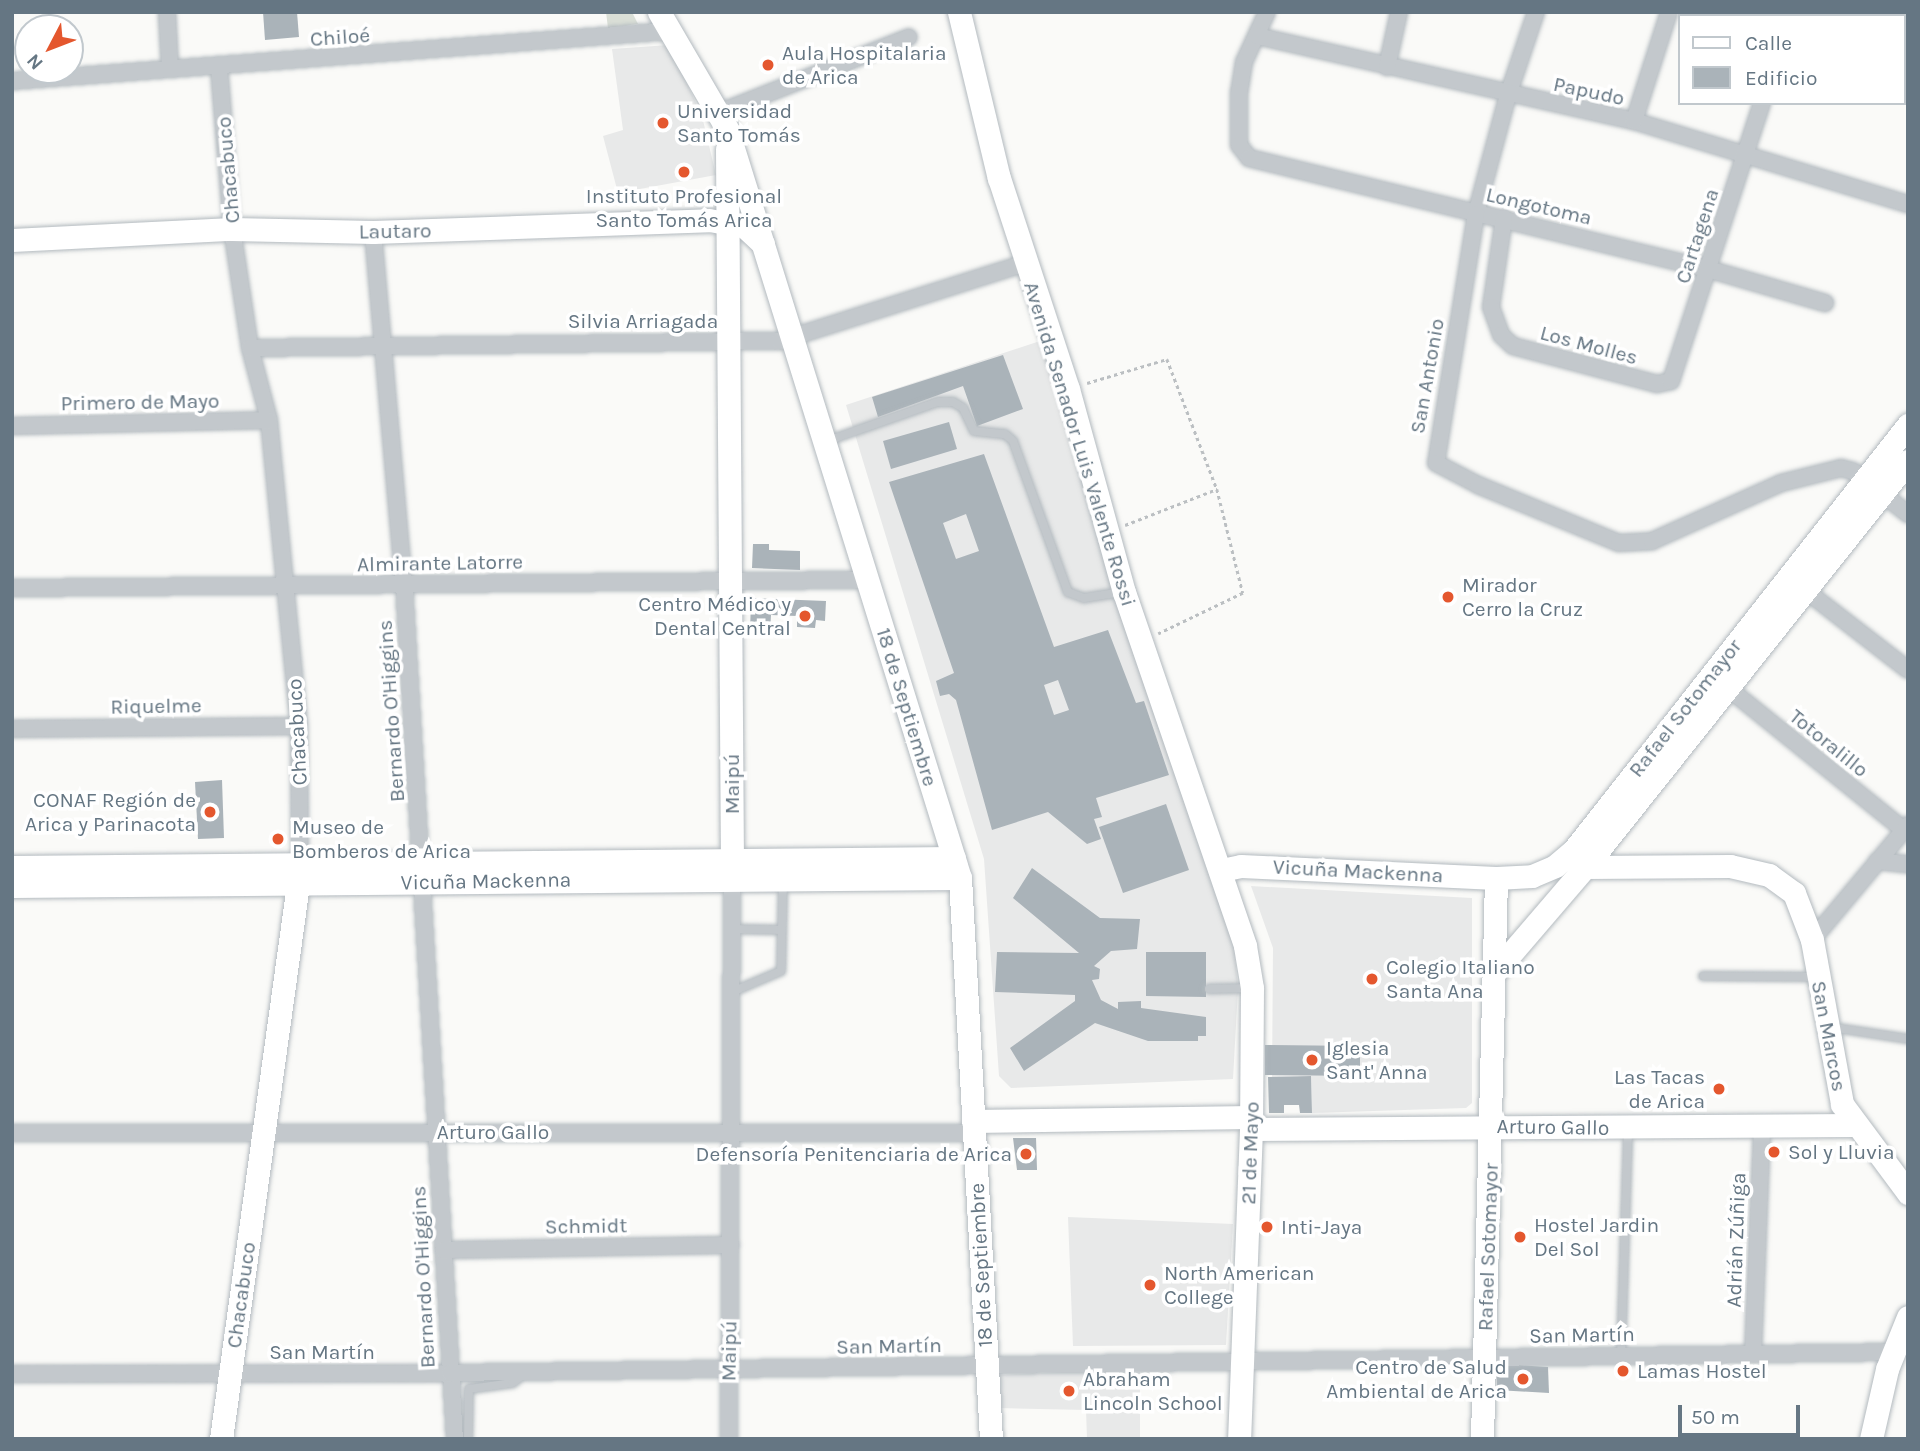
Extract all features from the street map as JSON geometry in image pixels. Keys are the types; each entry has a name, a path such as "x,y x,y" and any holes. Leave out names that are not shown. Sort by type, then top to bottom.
{"main road":[{"name":"Avenida Senador Luis Valente Rossi","path":"959,12 1023,264 1068,389 1124,592 1144,641 1222,870"},
{"name":"18 de Septiembre","path":"664,22 724,121 827,441 957,867 991,1439"},
{"name":"Maipú","path":"724,121 727,220 726,342 733,581 732,867"},
{"name":"Lautaro","path":"12,240 232,229 373,232 727,220"},
{"path":"727,220 752,232 766,249"},
{"name":"Rafael Sotomayor","path":"1482,1439 1492,1126 1496,878 1543,872 1565,859 1908,425"},
{"name":"Rafael Sotomayor","path":"1495,972 1585,867 1908,461"},
{"path":"1581,839 1577,854 1585,867"},
{"name":"Vicuña Mackenna","path":"1222,870 1241,866 1496,878"},
{"name":"San Marcos","path":"1585,867 1730,866 1781,881 1794,893 1811,940 1839,1094 1854,1125 1908,1193"},
{"name":"Vicuña Mackenna","path":"12,867 299,873 957,867"},
{"name":"Vicuña Mackenna","path":"732,867 783,877 957,867"},
{"name":"21 de Mayo","path":"1222,870 1245,946 1252,988 1251,1123 1239,1439"},
{"name":"Vicuña Mackenna","path":"12,886 299,873"},
{"name":"Chacabuco","path":"222,1439 299,873"},
{"name":"Arturo Gallo","path":"973,1127 1251,1123 1762,1129 1854,1125"},
{"path":"1871,1439 1892,1352 1908,1317"}],"street":[{"path":"167,12 170,69"},
{"path":"1257,36 1267,12"},
{"path":"1387,67 1399,12"},
{"name":"San Antonio","path":"1536,12 1508,95 1476,214 1436,447 1436,463 1445,470 1607,540 1630,544 1652,541 1796,478 1841,468 1864,479"},
{"path":"1634,121 1669,12"},
{"name":"Chiloé","path":"12,81 219,67 664,22"},
{"name":"Papudo","path":"1257,36 1508,95 1634,121 1908,204"},
{"name":"Longotoma","path":"1257,36 1244,62 1239,92 1243,153 1476,214 1503,218 1708,269 1825,303"},
{"path":"724,121 909,37"},
{"name":"Chacabuco","path":"219,67 232,229 250,348 269,420 286,585 299,726 299,873"},
{"name":"Cartagena","path":"1671,381 1761,105"},
{"name":"Los Molles","path":"1503,218 1491,307 1501,335 1513,346 1657,384 1671,381"},
{"name":"Bernardo O'Higgins","path":"373,232 404,584 455,1439"},
{"name":"Silvia Arriagada","path":"250,348 383,343 726,342 794,337 1023,264"},
{"name":"Primero de Mayo","path":"12,426 269,420"},
{"path":"1864,479 1908,514"},
{"name":"Almirante Latorre","path":"12,588 868,580"},
{"path":"1805,590 1908,670"},
{"name":"Totoralillo","path":"1728,688 1906,827"},
{"name":"Riquelme","path":"12,729 299,726"},
{"path":"1811,940 1906,827"},
{"path":"1877,861 1908,864"},
{"name":"Maipú","path":"729,1439 733,1132 732,867"},
{"name":"Arturo Gallo","path":"12,1133 733,1132 973,1127"},
{"name":"Adrián Zúñiga","path":"1753,1354 1762,1129"},
{"name":"Schmidt","path":"443,1250 731,1245"},
{"name":"San Martín","path":"12,1374 450,1373 1892,1352"}],"lane":[{"path":"827,441 938,402 953,402 963,408 974,431 1005,434 1013,441 1068,592 1084,598 1124,592"},
{"path":"732,992 781,971 783,877"},
{"path":"731,929 782,930"},
{"path":"1703,976 1817,976"},
{"path":"1209,989 1252,988"},
{"path":"1827,1027 1908,1039"},
{"path":"1621,1356 1628,1128"},
{"path":"468,1439 469,1389 513,1384 526,1372"}],"path":[{"path":"1068,389 1167,359 1217,489 1242,593 1144,641"},
{"path":"1107,532 1217,489"}],"shaded area":[{"path":"606,12 632,12 638,24 608,28"},
{"name":"Universidad Santo Tomás","path":"669,45 702,116 716,175 618,193 603,136 623,130 612,49"},
{"path":"1052,337 1231,911 1238,989 1233,1079 1011,1088 999,1076 984,859 846,405"},
{"name":"Colegio Italiano Santa Ana","path":"1251,886 1472,898 1472,1103 1466,1108 1312,1113 1311,1076 1272,1077 1273,948"},
{"name":"North American College","path":"1068,1217 1233,1224 1226,1345 1073,1346"},
{"name":"Abraham Lincoln School","path":"1083,1371 1140,1372 1140,1439 1087,1439 1086,1410 998,1408 999,1375"}],"building":[{"path":"263,12 297,12 299,37 265,40"},
{"path":"1003,355 1023,409 977,426 963,386 878,417 872,397"},
{"path":"949,422 957,449 891,469 883,441"},
{"path":"984,454 1054,647 1108,630 1136,703 1144,701 1169,775 1096,798 1102,817 1094,819 1101,839 1087,844 1048,812 992,830 956,700 949,694 940,696 936,681 954,673 889,482","holes":["966,514 979,551 956,559 943,523","1058,680 1069,710 1054,715 1044,685"]},
{"name":"Centro Médico y Dental Central","path":"753,544 769,544 769,550 800,551 800,570 752,568"},
{"name":"Centro Médico y Dental Central","path":"751,598 826,601 825,621 816,620 815,628 797,627 797,616 771,615 770,632 750,632"},
{"name":"CONAF Región de Arica y Parinacota","path":"222,780 224,838 198,839 195,782"},
{"path":"1166,804 1189,870 1123,893 1099,827"},
{"path":"1032,868 1100,918 1140,919 1137,949 1111,951 1094,966 1100,969 1099,979 1092,980 1101,1000 1118,1009 1118,1002 1141,1001 1141,1008 1206,1017 1206,1036 1198,1036 1198,1041 1148,1041 1095,1023 1024,1071 1010,1048 1075,1001 1075,995 995,992 997,952 1079,953 1013,898"},
{"path":"1146,952 1206,952 1206,997 1146,996"},
{"name":"Iglesia Sant' Anna","path":"1265,1045 1360,1046 1360,1076 1265,1075"},
{"path":"1311,1076 1312,1113 1300,1113 1299,1105 1284,1105 1284,1113 1269,1113 1268,1077"},
{"name":"Defensoría Penitenciaria de Arica","path":"1013,1138 1036,1138 1037,1170 1017,1170"},
{"name":"Centro de Salud Ambiental de Arica","path":"1497,1364 1548,1367 1549,1393 1497,1390"}],"place":[{"name":"Aula Hospitalaria de Arica","path":"768,65"},
{"name":"Universidad Santo Tomás","path":"663,123"},
{"name":"Instituto Profesional Santo Tomás Arica","path":"684,172"},
{"name":"Mirador Cerro la Cruz","path":"1448,597"},
{"name":"Centro Médico y Dental Central","path":"805,616"},
{"name":"CONAF Región de Arica y Parinacota","path":"210,812"},
{"name":"Museo de Bomberos de Arica","path":"278,839"},
{"name":"Colegio Italiano Santa Ana","path":"1372,979"},
{"name":"Iglesia Sant' Anna","path":"1312,1060"},
{"name":"Las Tacas de Arica","path":"1719,1089"},
{"name":"Sol y Lluvia","path":"1774,1152"},
{"name":"Defensoría Penitenciaria de Arica","path":"1026,1154"},
{"name":"Inti-Jaya","path":"1267,1227"},
{"name":"Hostel Jardin Del Sol","path":"1520,1237"},
{"name":"North American College","path":"1150,1285"},
{"name":"Lamas Hostel","path":"1623,1371"},
{"name":"Centro de Salud Ambiental de Arica","path":"1523,1379"},
{"name":"Abraham Lincoln School","path":"1069,1391"}]}
